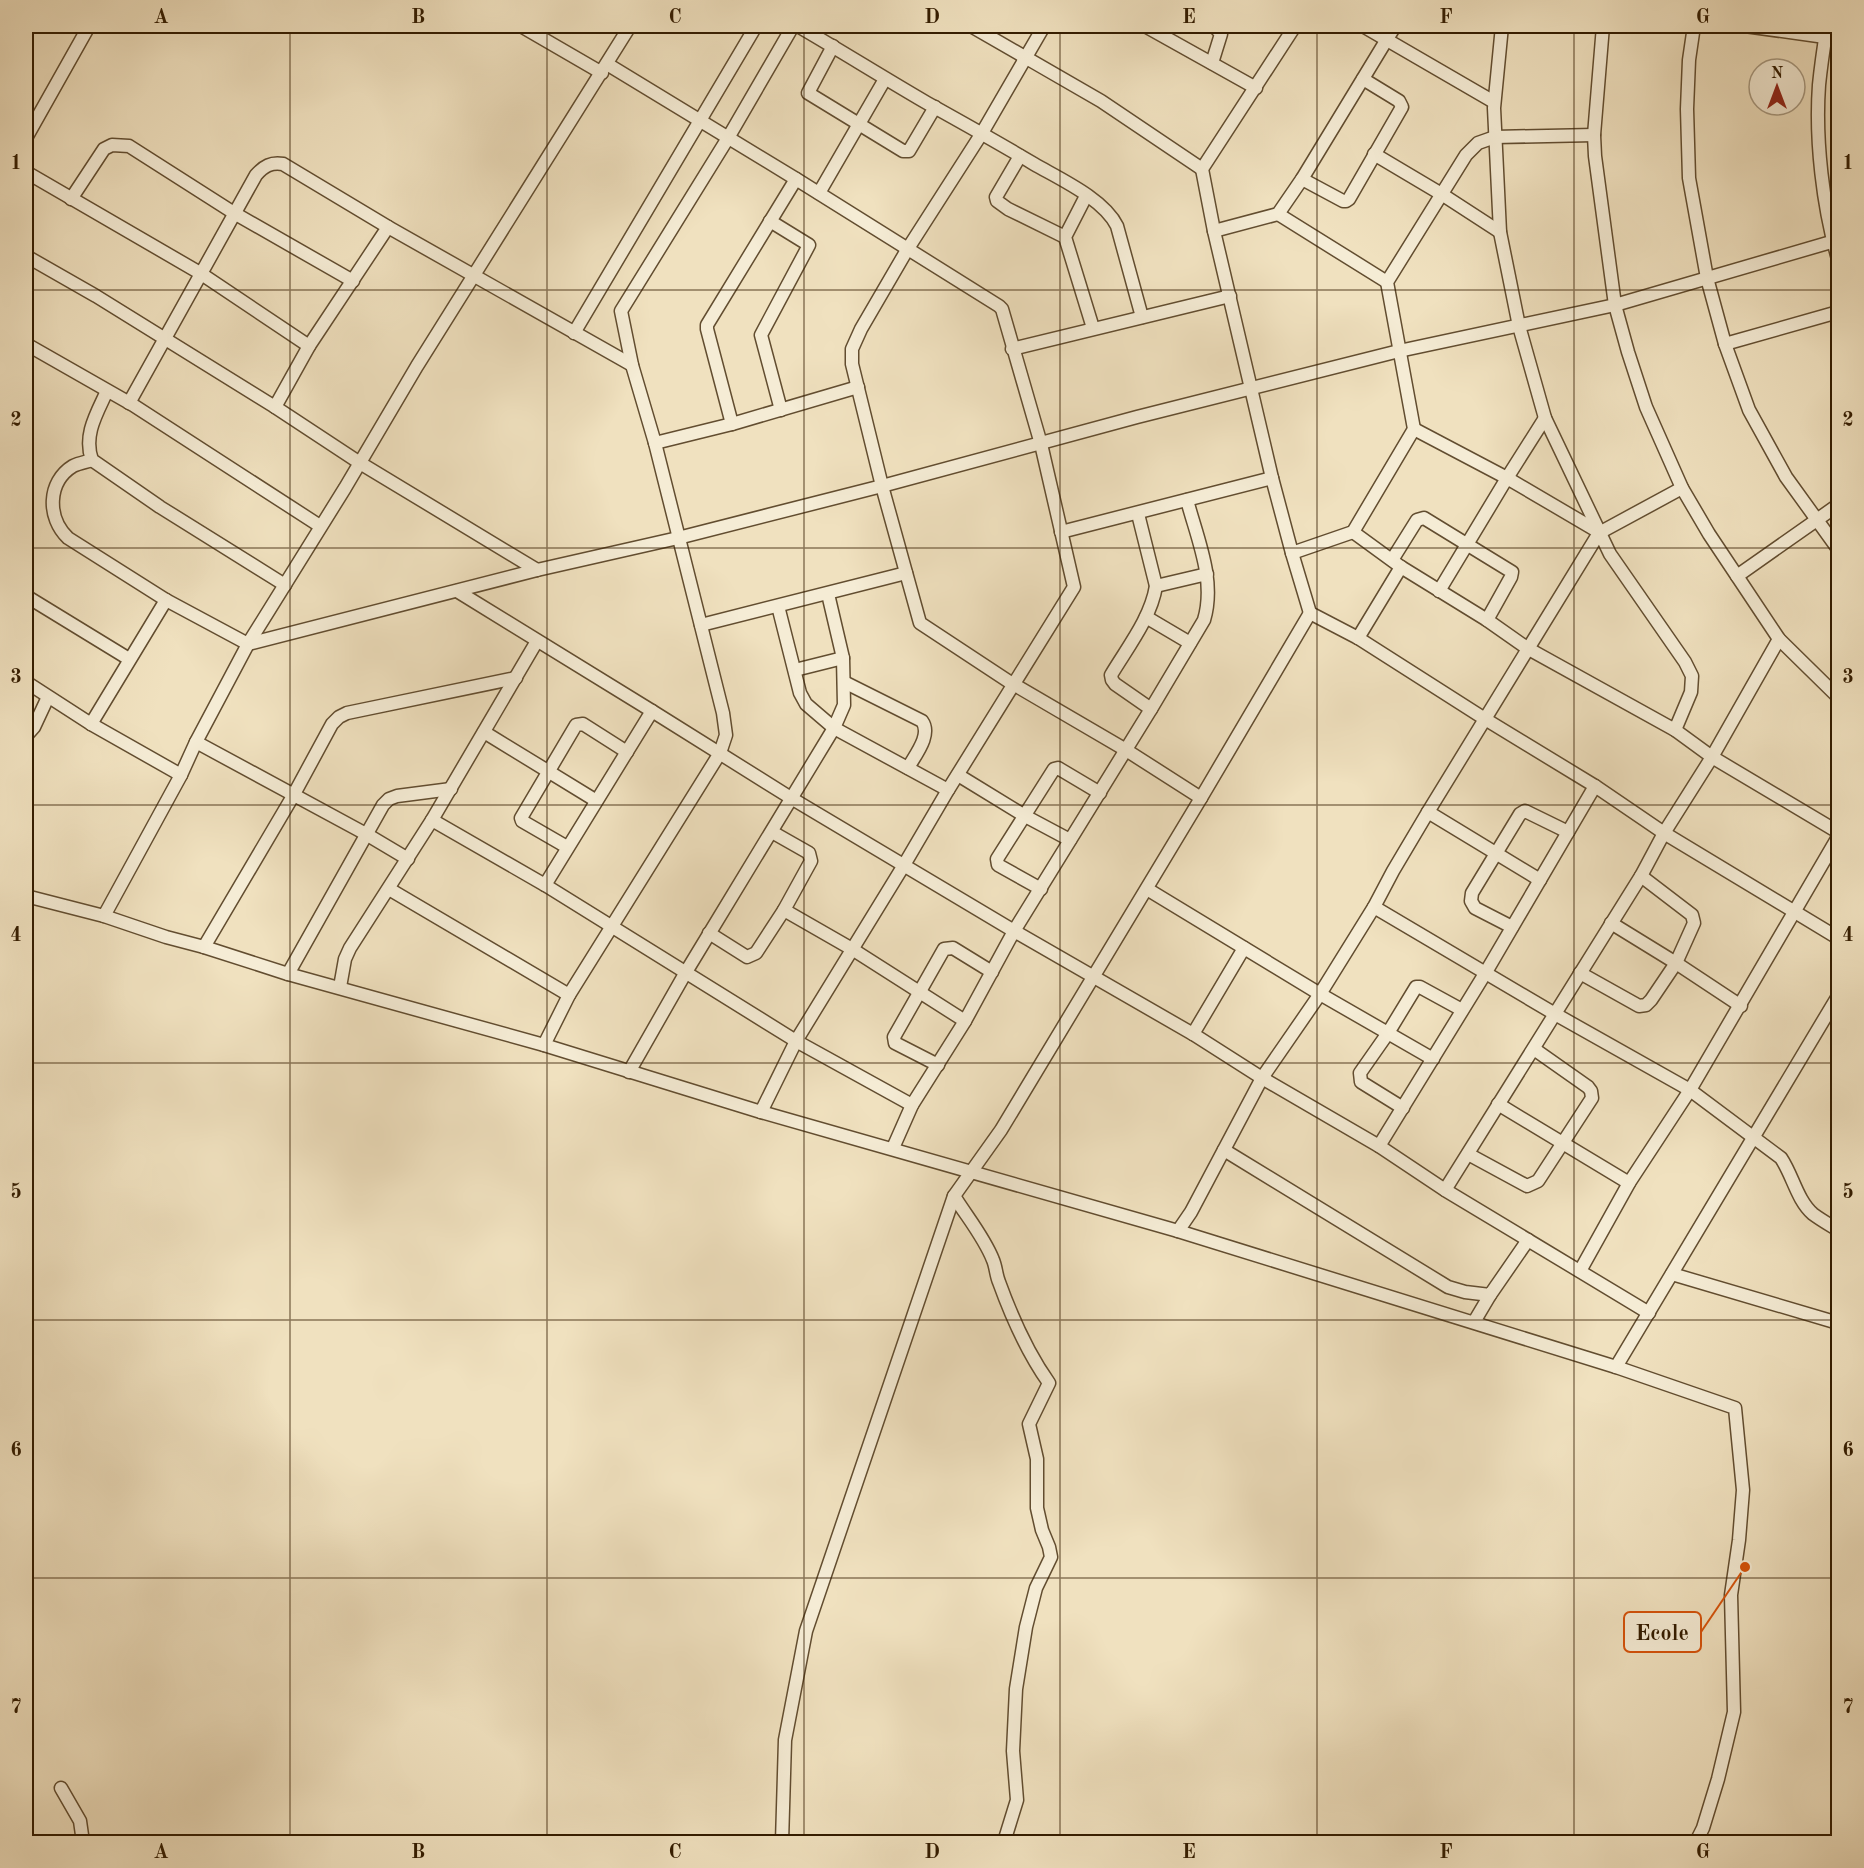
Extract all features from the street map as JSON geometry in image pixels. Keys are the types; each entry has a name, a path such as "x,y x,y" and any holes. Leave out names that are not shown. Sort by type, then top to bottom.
{"street":[{"path":"26,138 89,26"},
{"path":"521,26 700,119 1002,309 1041,444 1074,587 796,1041 762,1112"},
{"path":"104,916 181,775 248,644 417,366 630,26"},
{"path":"574,333 756,26"},
{"path":"544,1045 568,995 613,927 720,753 726,735 726,724 655,443 632,365 621,310 728,138 793,26"},
{"path":"798,26 885,79 982,133 1086,196 1112,216 1117,226 1142,317"},
{"path":"971,26 1101,101 1202,169"},
{"path":"1044,26 982,133 907,250 856,338 852,349 852,364 882,486 920,623 1014,684 1126,750 1201,798"},
{"path":"1145,26 1165,30 1212,63 1256,88"},
{"path":"1212,63 1221,34 1214,26"},
{"path":"1295,26 1202,169 1214,231 1272,478 1310,613 1358,638 1595,786 1664,833 1839,938"},
{"path":"1363,26 1494,102"},
{"path":"1214,231 1278,214 1302,179 1395,26"},
{"path":"1502,26 1494,102 1500,232 1519,326 1545,418 1599,533 1610,554 1685,662 1692,676 1691,692 1675,730"},
{"path":"1603,26 1594,135 1595,156 1615,305 1646,407 1682,489 1737,576 1779,639 1839,697"},
{"path":"1694,26 1686,109 1689,178 1707,278 1725,344 1749,410 1786,477 1839,549"},
{"path":"1746,26 1826,31 1819,86 1820,161 1839,259"},
{"path":"833,46 808,91 809,94 859,125 903,151 909,151 935,107"},
{"path":"819,193 885,79"},
{"path":"1302,179 1346,201 1402,105 1363,79"},
{"path":"1292,553 1353,532 1414,429 1387,282 1467,155 1474,146 1495,137 1594,135"},
{"path":"71,198 105,149 111,145 129,146 234,213 353,281"},
{"path":"1374,154 1500,232"},
{"path":"1020,156 996,197 997,201 1008,209 1065,237"},
{"path":"129,403 256,175 268,164 275,162 283,164 388,227 632,365"},
{"path":"26,172 200,273 309,346"},
{"path":"732,424 707,325 796,179"},
{"path":"1086,196 1065,237 1093,328"},
{"path":"1278,214 1387,282"},
{"path":"770,221 810,245 762,335 781,410"},
{"path":"275,407 309,346 388,227"},
{"path":"92,460 75,465 54,489 53,506 59,529 166,600 248,644 537,570 882,486 1399,351 1615,305 1836,240"},
{"path":"26,256 96,296 275,407 360,463 537,570"},
{"path":"1012,349 1230,296"},
{"path":"1725,344 1839,312"},
{"path":"26,344 129,403 320,526"},
{"path":"655,443 732,424 858,387"},
{"path":"107,391 88,436 92,460 160,507 285,585"},
{"path":"1439,591 1545,418"},
{"path":"1414,429 1507,478 1599,533"},
{"path":"1061,532 1272,478"},
{"path":"1178,1231 1191,1212 1262,1078 1320,994 1374,907 1393,871 1527,648 1599,533 1682,489"},
{"path":"893,1148 912,1106 965,1021 1014,931 1204,620 1208,606 1207,574 1187,500"},
{"path":"1737,576 1839,505"},
{"path":"1138,514 1156,586 1155,594 1146,617 1111,675 1115,684 1151,709"},
{"path":"1358,638 1420,518 1424,518 1512,572 1487,620"},
{"path":"1353,532 1397,564 1487,620 1527,648 1675,730 1712,757 1839,832"},
{"path":"701,625 906,573"},
{"path":"1156,586 1207,574"},
{"path":"457,591 791,798 1193,1034 1649,1313"},
{"path":"629,1072 709,933 834,728 844,705 843,658 828,594"},
{"path":"26,596 129,659"},
{"path":"92,724 166,600"},
{"path":"778,606 800,693 806,705 834,728 948,790"},
{"path":"782,1842 785,1740 806,1631 954,1196 1001,1130 1310,613"},
{"path":"1146,617 1190,643"},
{"path":"1445,1190 1641,876 1779,639"},
{"path":"340,987 345,959 350,948 451,789 537,641"},
{"path":"795,670 843,658"},
{"path":"204,947 293,796 332,723 348,713 516,678"},
{"path":"26,682 92,724 181,775"},
{"path":"844,682 922,721 926,726 926,734 908,768"},
{"path":"26,736 34,727 48,697"},
{"path":"545,885 595,800 652,711"},
{"path":"567,847 522,821 521,818 576,725 580,723 627,752"},
{"path":"484,732 595,800"},
{"path":"196,742 408,859"},
{"path":"1041,889 998,865 997,862 1025,816 1056,768 1100,793"},
{"path":"958,775 1025,816 1070,840"},
{"path":"1379,1146 1486,972 1595,786"},
{"path":"288,974 383,805 389,799 397,796 451,789"},
{"path":"1512,927 1475,908 1471,901 1472,893 1520,814 1525,811 1568,831"},
{"path":"1428,813 1540,880"},
{"path":"432,820 545,885 796,1041 912,1106"},
{"path":"709,933 747,957 756,953 784,910 811,861 809,853 772,832"},
{"path":"1580,1271 1629,1183 1690,1090 1741,1006 1839,837"},
{"path":"1580,973 1639,1006 1646,1005 1651,1000 1676,963 1694,923 1692,915 1641,876"},
{"path":"389,889 568,995"},
{"path":"1147,889 1320,994 1433,1059"},
{"path":"26,896 104,916 288,974 544,1045 762,1112 1178,1231 1616,1367 1735,1408 1743,1490 1731,1595 1734,1712 1718,1779 1703,1828 1696,1842"},
{"path":"1374,907 1555,1014 1690,1090 1781,1158 1802,1200 1813,1213 1839,1230"},
{"path":"784,910 852,949 965,1021"},
{"path":"1611,923 1741,1006"},
{"path":"938,1065 895,1043 895,1033 944,949 953,948 993,972"},
{"path":"1193,1034 1244,948"},
{"path":"1402,1107 1361,1082 1360,1073 1416,987 1462,1010"},
{"path":"1616,1367 1839,996"},
{"path":"1468,1154 1527,1186 1538,1181 1592,1098 1588,1087 1534,1049"},
{"path":"1498,1104 1629,1183"},
{"path":"1224,1150 1448,1287 1490,1295"},
{"path":"954,1196 983,1240 994,1262 998,1280 1017,1326 1034,1361 1049,1383 1029,1424 1037,1459 1037,1508 1051,1557 1036,1588 1026,1627 1016,1689 1013,1751 1017,1800 1004,1842"},
{"path":"1474,1322 1528,1240"},
{"path":"1672,1274 1839,1323"},
{"path":"61,1788 80,1821 83,1842"},
{"path":"72,1842 80,1821"}],"place":[{"name":"Ecole","path":"1745,1567"}]}
